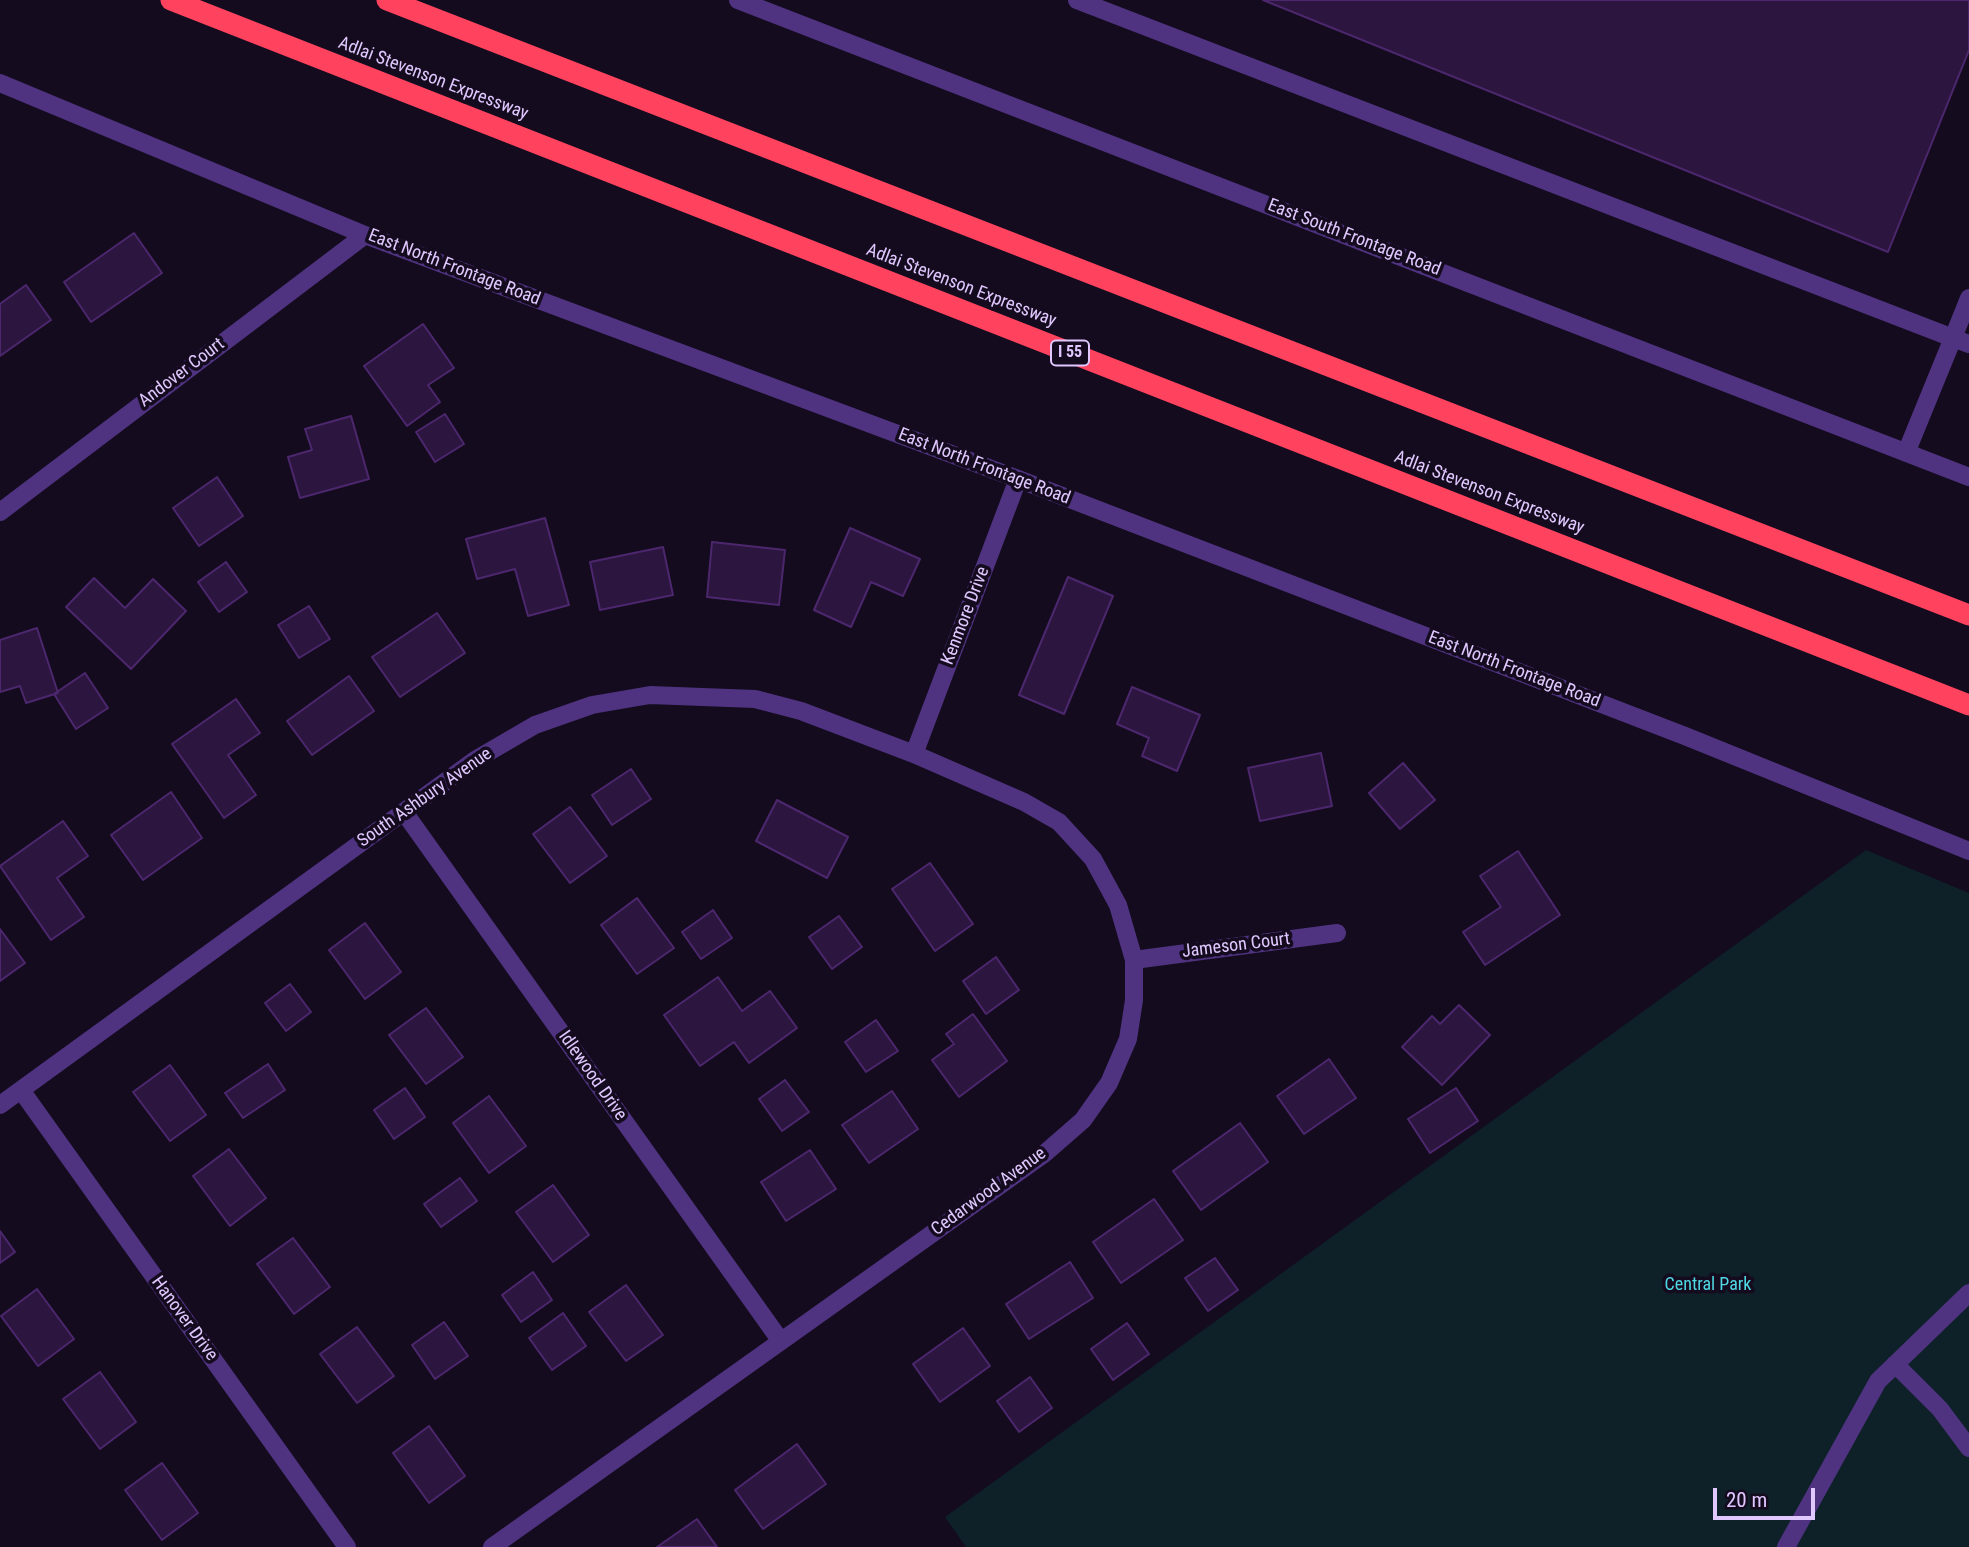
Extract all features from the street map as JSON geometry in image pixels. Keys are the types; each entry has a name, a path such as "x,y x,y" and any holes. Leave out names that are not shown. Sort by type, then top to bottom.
{"highway":[{"name":"Adlai Stevenson Expressway","path":"171,0 1969,705"},
{"path":"387,0 1969,615"}],"street":[{"name":"East South Frontage Road","path":"738,0 1969,477"},
{"path":"1077,0 1961,341"},
{"name":"East North Frontage Road","path":"0,83 365,235 1018,479 1685,736 1969,851"},
{"name":"Andover Court","path":"0,512 365,235"},
{"path":"1906,453 1961,341 1969,298"},
{"name":"Kenmore Drive","path":"914,754 1018,479"},
{"name":"South Ashbury Avenue","path":"0,1105 475,760 535,725 592,705 650,695 755,699 801,711 914,754"},
{"name":"Cedarwood Avenue","path":"492,1547 1044,1154 1083,1120 1110,1083 1128,1039 1134,1000 1134,960 1118,905 1093,859 1059,822 1024,802 914,754"},
{"name":"Idlewood Drive","path":"404,812 780,1340"},
{"name":"Jameson Court","path":"1134,960 1338,933"},
{"name":"Hanover Drive","path":"21,1090 347,1547"},
{"path":"1786,1547 1878,1381 1969,1293"},
{"path":"1895,1364 1940,1409 1969,1448"}],"green space":[{"name":"Central Park","path":"1866,850 1969,893 1969,1547 966,1547 945,1517"}],"building":[{"path":"1263,0 1969,0 1969,50 1888,252"},
{"path":"134,233 162,273 91,322 64,282"},
{"path":"26,285 51,320 0,356 0,304"},
{"path":"423,324 454,368 428,385 440,402 407,426 364,366"},
{"path":"445,414 464,444 435,462 416,432"},
{"path":"351,416 369,479 300,498 288,457 312,450 305,429"},
{"path":"217,477 243,516 199,546 173,508"},
{"path":"545,518 569,605 528,616 515,569 477,579 466,539"},
{"path":"850,528 920,559 903,596 871,582 851,627 814,610"},
{"path":"712,542 785,550 779,605 707,597"},
{"path":"663,547 673,595 600,610 590,562"},
{"path":"226,562 247,592 219,612 198,582"},
{"path":"1068,577 1113,596 1064,714 1019,695"},
{"path":"94,578 125,608 153,579 186,611 131,669 66,607"},
{"path":"309,606 330,639 299,658 278,625"},
{"path":"437,613 465,653 400,697 372,657"},
{"path":"37,628 58,693 26,703 20,686 0,692 0,640"},
{"path":"85,673 108,708 76,729 54,694"},
{"path":"349,676 374,711 312,755 287,721"},
{"path":"1132,687 1200,715 1177,771 1142,756 1149,738 1117,724"},
{"path":"236,699 260,733 228,755 256,795 224,818 172,744"},
{"path":"1321,753 1332,806 1260,821 1248,768"},
{"path":"1403,763 1435,800 1400,829 1369,793"},
{"path":"631,769 651,799 612,825 592,795"},
{"path":"171,792 202,838 143,880 111,835"},
{"path":"777,800 848,837 827,878 756,841"},
{"path":"570,807 607,856 570,883 533,834"},
{"path":"63,821 88,856 57,878 84,917 51,940 0,866"},
{"path":"1518,851 1560,915 1485,965 1463,932 1501,907 1480,876"},
{"path":"930,863 973,924 935,951 892,889"},
{"path":"637,898 674,948 637,974 601,925"},
{"path":"713,910 732,938 701,959 682,932"},
{"path":"839,916 862,947 832,969 809,937"},
{"path":"365,923 401,972 365,999 329,950"},
{"path":"0,929 25,963 0,981"},
{"path":"996,957 1019,990 986,1014 963,981"},
{"path":"718,977 742,1011 770,991 797,1028 749,1063 734,1042 700,1066 664,1015"},
{"path":"290,984 311,1012 286,1031 265,1003"},
{"path":"1459,1005 1490,1035 1442,1085 1402,1047 1432,1016 1440,1024"},
{"path":"426,1008 463,1057 426,1084 389,1035"},
{"path":"973,1014 1007,1061 959,1097 932,1060 954,1044 946,1034"},
{"path":"876,1020 898,1051 866,1072 845,1042"},
{"path":"1329,1059 1356,1098 1304,1134 1277,1096"},
{"path":"268,1064 285,1090 243,1118 225,1093"},
{"path":"170,1065 206,1115 170,1141 133,1092"},
{"path":"785,1080 809,1112 782,1131 759,1099"},
{"path":"405,1088 425,1117 394,1139 374,1110"},
{"path":"1456,1088 1478,1121 1430,1153 1408,1119"},
{"path":"892,1091 918,1129 869,1163 842,1125"},
{"path":"489,1096 526,1146 489,1173 453,1123"},
{"path":"1240,1123 1268,1162 1201,1210 1173,1171"},
{"path":"229,1149 266,1198 230,1226 193,1176"},
{"path":"810,1150 836,1189 786,1221 761,1182"},
{"path":"460,1178 477,1201 441,1227 424,1204"},
{"path":"553,1185 589,1235 553,1262 516,1212"},
{"path":"1154,1199 1183,1240 1121,1283 1093,1242"},
{"path":"0,1231 15,1252 0,1263"},
{"path":"293,1238 330,1287 294,1314 257,1264"},
{"path":"1215,1258 1238,1290 1208,1311 1185,1278"},
{"path":"1070,1262 1093,1298 1029,1339 1006,1304"},
{"path":"533,1272 552,1300 521,1322 502,1295"},
{"path":"626,1285 663,1335 626,1361 589,1312"},
{"path":"37,1289 74,1339 38,1366 1,1316"},
{"path":"563,1313 586,1346 552,1370 529,1338"},
{"path":"444,1322 468,1356 435,1379 412,1345"},
{"path":"1127,1323 1149,1354 1113,1380 1091,1349"},
{"path":"357,1327 394,1376 357,1403 320,1354"},
{"path":"963,1328 990,1366 940,1402 913,1364"},
{"path":"100,1372 136,1422 100,1449 63,1399"},
{"path":"1030,1377 1052,1408 1019,1432 997,1401"},
{"path":"429,1426 465,1476 429,1503 393,1453"},
{"path":"797,1444 826,1484 763,1529 735,1490"},
{"path":"162,1463 198,1513 162,1540 125,1490"},
{"path":"697,1519 717,1547 657,1547"}]}
